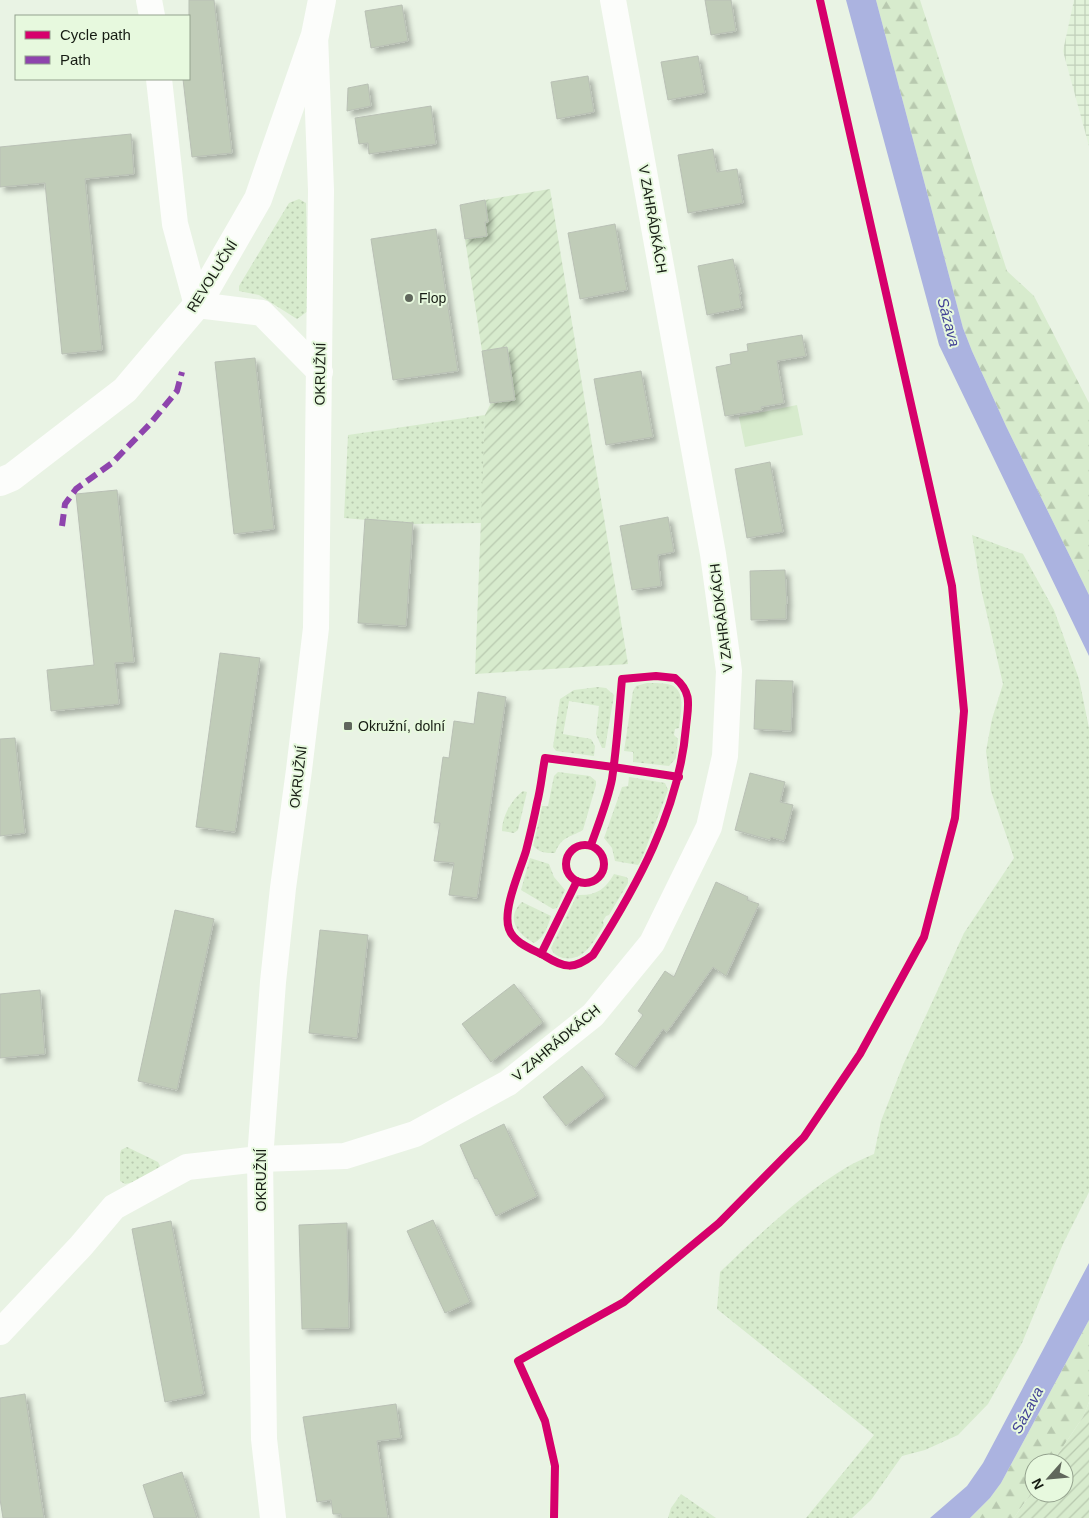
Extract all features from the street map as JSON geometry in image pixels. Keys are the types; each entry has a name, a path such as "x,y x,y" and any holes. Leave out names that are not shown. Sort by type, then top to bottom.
{"street":[{"path":"149,0 152,15"},
{"name":"REVOLUČNÍ","path":"0,482 12,476 125,390 197,304 258,200 316,35 322,0"},
{"name":"V ZAHRÁDKÁCH","path":"0,1332 114,1207 187,1167 260,1159 345,1156 415,1134 508,1083 593,1015 652,942 709,827 726,756 729,671 713,554 613,0"},
{"name":"OKRUŽNÍ","path":"273,1518 264,1439 260,1159 273,982 316,628 321,190 316,35"},
{"path":"159,80 175,224 197,304 262,313 320,372"}],"shaded area":[{"path":"1074,0 1089,0 1089,146 1063,51"}],"green space":[{"path":"876,0 920,0 1007,271 1034,296 1089,403 1089,595 1006,426 963,328"},
{"path":"550,189 628,664 475,674 485,415 491,403 515,399 507,347 482,351 465,239 487,236 485,222 488,222 485,200"},
{"path":"299,199 306,203 308,311 297,319 259,295 239,291 239,286 289,203"},
{"path":"797,405 803,435 745,447 739,417"},
{"path":"485,415 483,523 411,524 344,518 348,435"},
{"path":"972,535 1023,554 1054,610 1079,679 1089,728 1089,1192 1063,1244 1022,1343 988,1404 958,1435 925,1450 902,1456 871,1500 852,1518 806,1518 874,1435 717,1309 720,1272 780,1216 812,1190 850,1165 874,1154 881,1121 903,1065 964,933 1014,858 991,791 986,751 992,719 1003,684 981,589"},
{"path":"647,683 671,685 676,688 681,698 679,728 675,729 674,735 678,739 676,758 669,766 633,762 633,752 624,751 633,691 636,686"},
{"path":"606,688 614,695 605,748 602,748 596,734 599,706 569,701 563,734 591,739 595,746 594,756 556,751 553,747 560,699 574,690"},
{"path":"558,772 590,776 596,781 596,785 583,830 563,840 555,853 545,853 533,845 542,806 548,806 554,776"},
{"path":"629,777 665,783 668,790 638,865 615,861 612,848 604,838 622,787 628,786"},
{"path":"523,791 527,792 518,830 514,833 502,831 508,809"},
{"path":"530,858 549,864 554,877 565,890 557,908 553,909 521,890"},
{"path":"614,874 626,877 628,883 609,915 606,916 603,921 604,925 588,949 577,957 571,958 563,958 553,952 551,948 577,895 599,891"},
{"path":"522,902 551,916 543,935 534,943 523,935 515,925 514,914"},
{"path":"127,1147 158,1162 160,1166 144,1178 125,1184 120,1181 120,1154 121,1150"},
{"path":"1089,1320 1089,1402 1083,1417 1059,1453 1024,1453 1024,1503 1014,1518 970,1518 990,1498 1001,1483"},
{"path":"1089,1402 1089,1518 1014,1518 1024,1503 1074,1503 1074,1453 1059,1453 1083,1417"},
{"path":"681,1494 716,1518 668,1518 671,1508"}],"water":[{"name":"Sázava","path":"846,0 876,0 963,328 1006,426 1089,595 1089,656 939,345"},
{"name":"Sázava","path":"1089,1263 1089,1320 1001,1483 990,1498 970,1518 930,1518 967,1486 983,1463"}],"building":[{"path":"189,0 214,0 232,153 192,157 183,80 190,80"},
{"path":"705,0 731,0 736,31 711,35"},
{"path":"402,5 408,41 371,48 365,11"},
{"path":"698,56 705,93 668,100 661,62"},
{"path":"588,76 594,112 557,119 551,82"},
{"path":"368,84 371,106 347,111 348,88"},
{"path":"431,106 436,144 369,154 368,143 359,144 355,118"},
{"path":"131,134 134,174 85,179 102,350 62,354 45,183 0,187 0,147"},
{"path":"713,149 717,172 737,169 743,203 688,213 678,155"},
{"path":"485,200 488,222 485,222 487,236 465,239 460,205"},
{"path":"615,224 627,290 580,299 568,233"},
{"path":"436,229 458,371 393,380 371,239"},
{"path":"733,259 741,294 739,294 742,308 707,315 698,266"},
{"path":"802,335 806,356 777,361 784,403 761,407 762,410 725,416 716,367 731,364 730,354 748,351 747,344"},
{"path":"507,347 515,400 490,403 482,351"},
{"path":"255,358 274,529 234,534 215,362"},
{"path":"641,371 653,437 606,445 594,379"},
{"path":"770,462 783,532 747,538 735,469"},
{"path":"117,490 134,662 115,663 119,704 51,711 47,670 94,665 76,494"},
{"path":"668,517 674,552 658,555 661,586 632,590 620,526"},
{"path":"365,519 413,523 406,626 358,623"},
{"path":"785,570 786,619 751,620 750,571"},
{"path":"220,653 260,658 235,832 196,827"},
{"path":"756,680 793,681 791,731 754,729"},
{"path":"478,692 506,697 477,898 449,895 454,863 434,861 440,823 434,823 443,757 449,758 454,721 474,724"},
{"path":"15,738 25,833 0,836 0,739"},
{"path":"750,773 785,782 780,802 793,805 784,841 771,837 770,840 735,830"},
{"path":"716,882 748,897 747,900 759,904 726,976 713,967 667,1032 663,1029 635,1068 615,1054 643,1015 638,1011 665,971 674,977"},
{"path":"175,910 214,919 177,1090 138,1081"},
{"path":"320,930 368,935 357,1038 309,1033"},
{"path":"514,984 543,1022 491,1062 462,1024"},
{"path":"40,990 45,1054 0,1058 0,994"},
{"path":"582,1066 605,1096 566,1126 543,1097"},
{"path":"504,1124 537,1196 496,1216 477,1178 475,1179 460,1145"},
{"path":"433,1220 470,1302 445,1313 407,1231"},
{"path":"171,1221 204,1394 165,1402 132,1229"},
{"path":"347,1223 349,1328 302,1329 299,1225"},
{"path":"25,1394 44,1518 3,1518 0,1499 0,1398"},
{"path":"396,1404 401,1438 377,1441 388,1518 341,1518 341,1514 333,1514 331,1500 317,1502 303,1417"},
{"path":"182,1472 197,1518 154,1518 143,1485"}],"marked path":[{"path":"62,526 65,504 76,489 112,463 149,425 177,391 182,372"}],"cycle path":[{"path":"554,1518 555,1466 545,1421 518,1361 624,1302 719,1223 804,1137 860,1054 924,937 955,818 964,711 952,586 820,0"},
{"path":"591,845 612,779 614,767 617,742 622,679 656,676 675,678 685,689 688,706 682,758 675,788 665,818 640,875 593,955 580,963 569,966 564,965 519,942 511,934 507,921 510,901 532,827 545,758 613,767 679,777"},
{"path":"585,845 599,850 604,864 599,878 585,883 571,878 566,864 571,850 585,845"},
{"path":"541,954 577,881"}],"place":[{"name":"Flop","path":"409,298"},
{"name":"Okružní, dolní","path":"348,726"}]}
